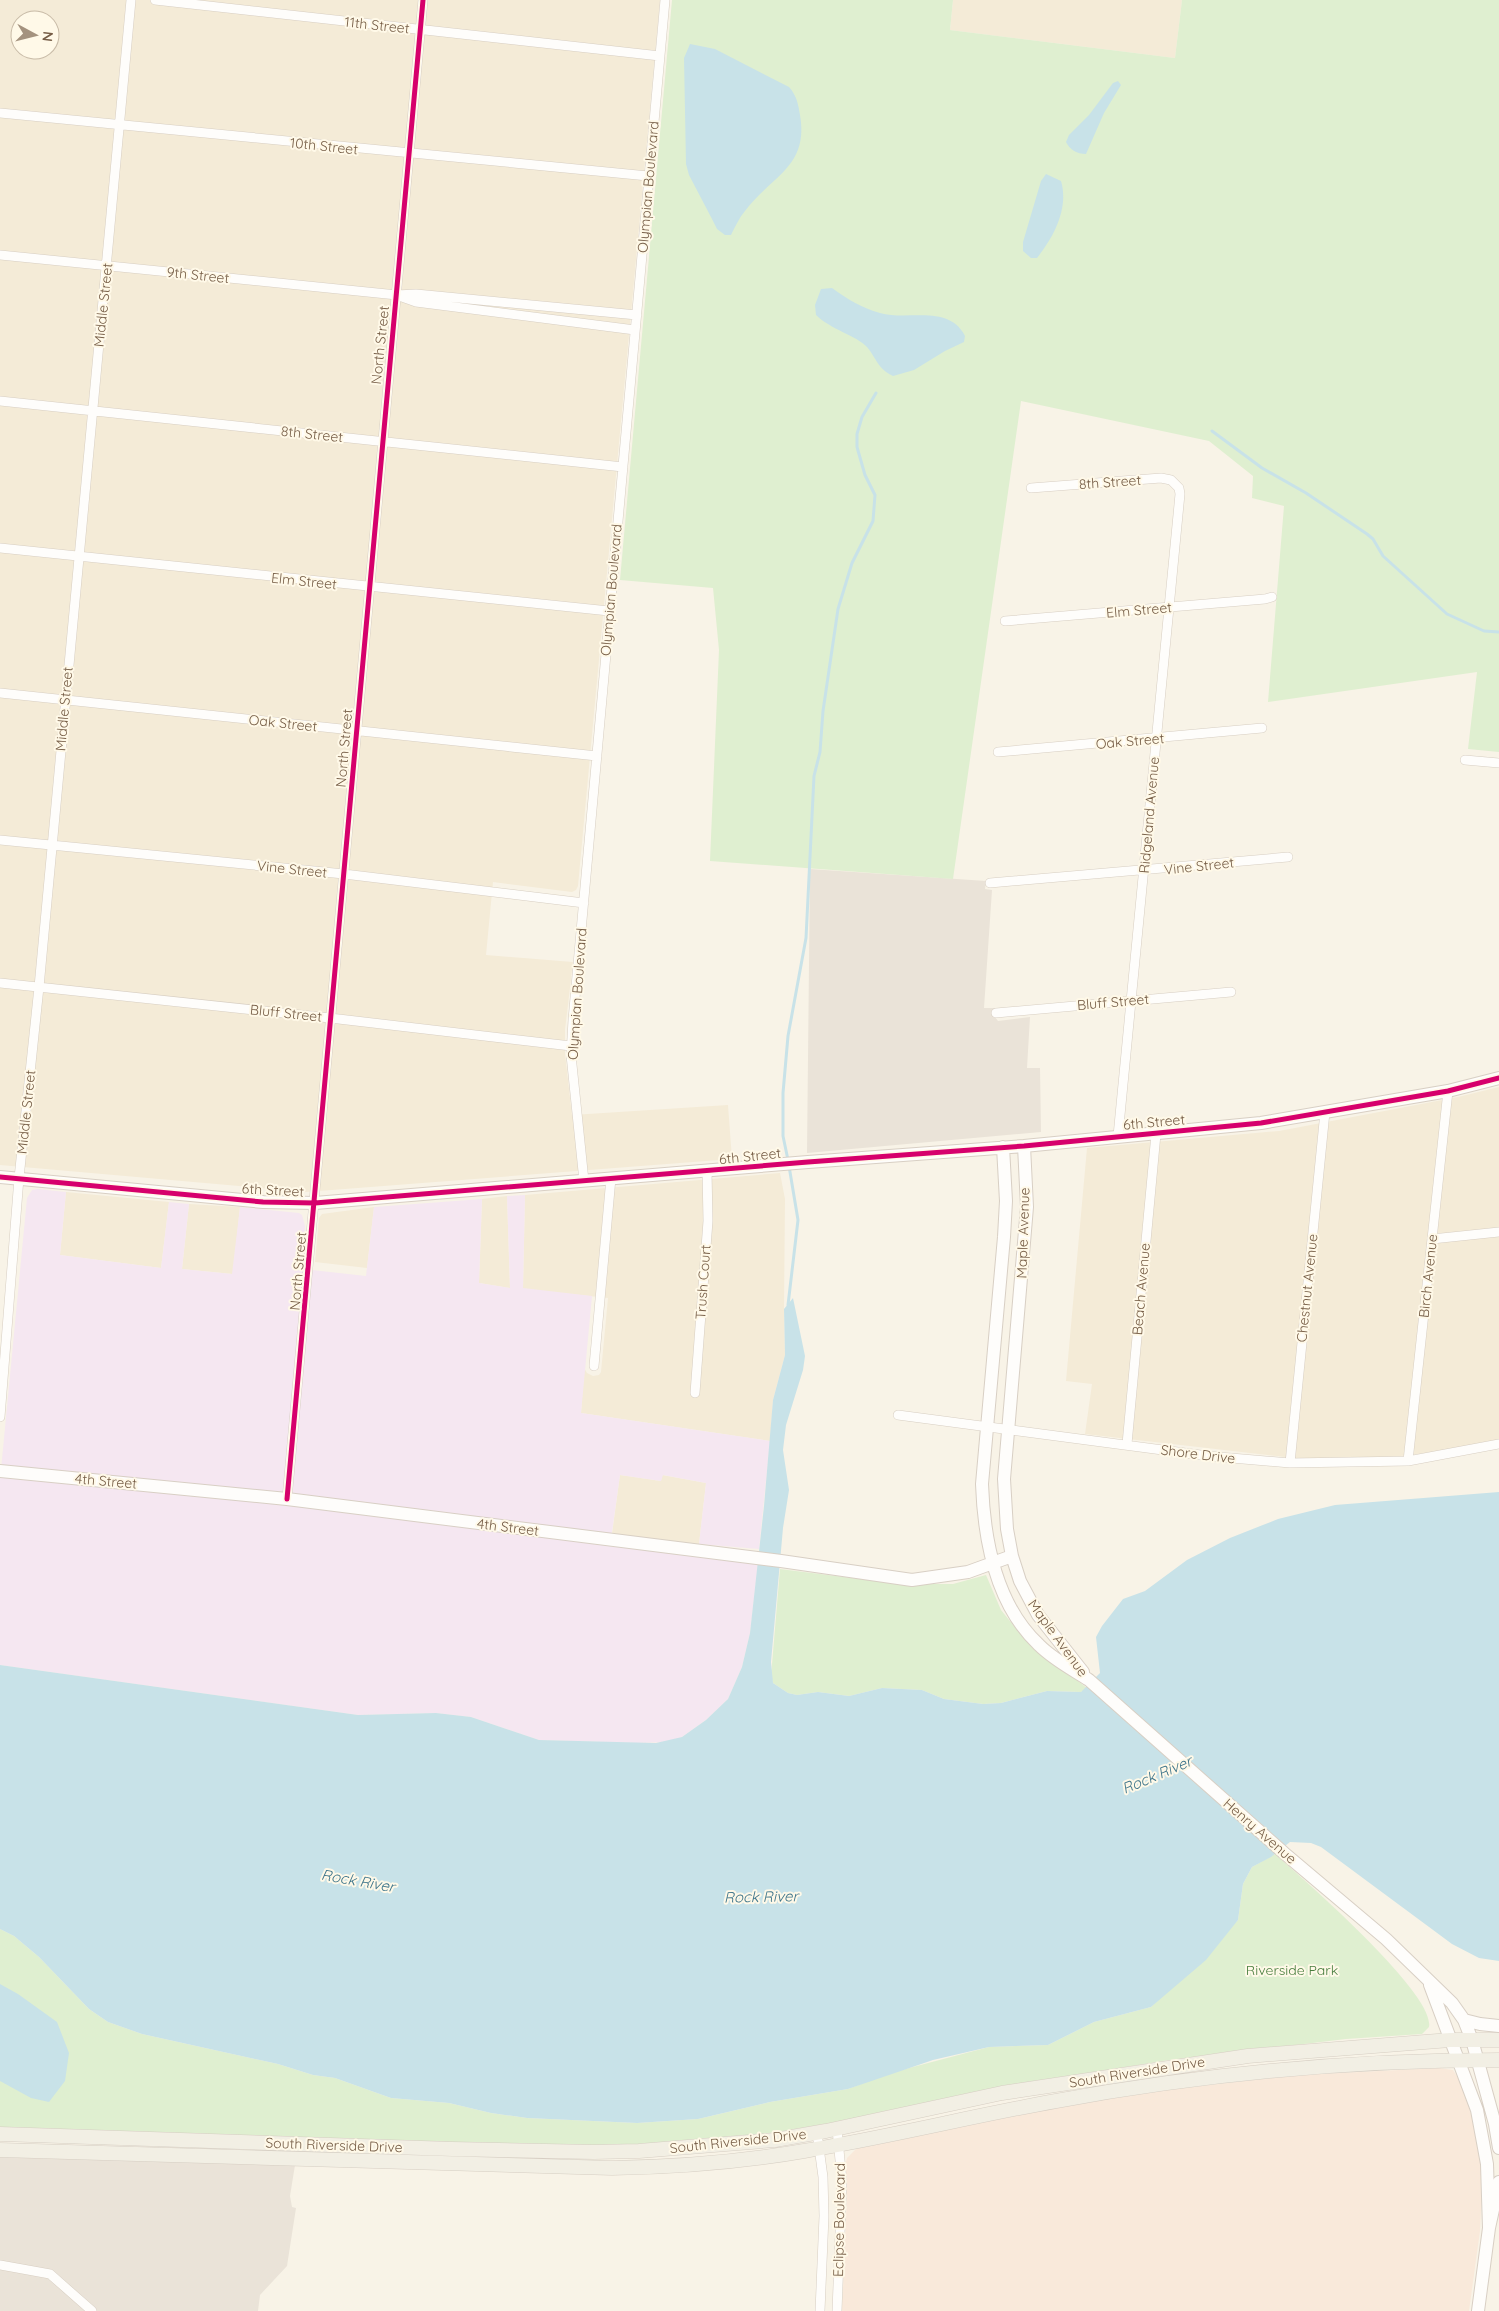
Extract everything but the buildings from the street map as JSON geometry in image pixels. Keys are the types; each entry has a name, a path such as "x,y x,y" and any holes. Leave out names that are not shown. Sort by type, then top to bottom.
{"main road":[{"name":"South Riverside Drive","path":"0,2134 594,2152 736,2144 817,2133 1002,2093 1188,2064 1287,2052 1450,2040 1499,2040"},
{"name":"South Riverside Drive","path":"0,2150 612,2168 721,2163 838,2145 928,2125 1160,2083 1226,2075 1376,2063 1499,2060"}],"street":[{"name":"Middle Street","path":"0,1417 5,1312 39,987 131,0"},
{"name":"11th Street","path":"155,0 660,56"},
{"name":"North Street","path":"287,1499 423,0"},
{"name":"Olympian Boulevard","path":"584,1181 571,1046 665,0"},
{"name":"10th Street","path":"0,113 648,176"},
{"name":"9th Street","path":"0,255 396,296 416,302 635,330"},
{"name":"9th Street","path":"396,296 416,294 637,315"},
{"name":"8th Street","path":"0,401 623,467"},
{"name":"8th Street","path":"1031,488 1161,478 1171,480 1179,488 1180,494"},
{"name":"Ridgeland Avenue","path":"1118,1136 1180,494"},
{"name":"Elm Street","path":"0,548 371,588 609,611"},
{"name":"Elm Street","path":"1004,621 1169,608 1272,597"},
{"name":"Oak Street","path":"0,693 596,756"},
{"name":"Oak Street","path":"998,752 1262,728"},
{"path":"1465,760 1499,763"},
{"name":"Vine Street","path":"0,840 344,874 584,903"},
{"name":"Vine Street","path":"990,883 1288,857"},
{"name":"Bluff Street","path":"0,983 571,1046"},
{"name":"Bluff Street","path":"996,1013 1231,992"},
{"name":"6th Street","path":"0,1177 263,1202 315,1203 1024,1146 1262,1123 1448,1091 1499,1078"},
{"name":"Birch Avenue","path":"1408,1461 1448,1091"},
{"name":"Chestnut Avenue","path":"1290,1464 1326,1112"},
{"name":"Beach Avenue","path":"1127,1444 1156,1134"},
{"name":"Maple Avenue","path":"1024,1146 1027,1206 1026,1234 1008,1430 1004,1498 1012,1556 1020,1581 1038,1615 1089,1680"},
{"name":"Maple Avenue","path":"1003,1147 1006,1210 982,1484 984,1521 1005,1601 1038,1645 1056,1660 1089,1680"},
{"name":"Trush Court","path":"695,1392 708,1221 706,1171"},
{"path":"594,1366 611,1178"},
{"path":"1432,1239 1499,1232"},
{"name":"Shore Drive","path":"898,1415 1208,1456 1290,1464 1408,1461 1499,1444"},
{"name":"4th Street","path":"0,1471 287,1499 754,1557 912,1580 968,1572 993,1561 1012,1556"},
{"name":"Henry Avenue","path":"1089,1680 1386,1939 1452,2003 1464,2020 1472,2040 1499,2148"},
{"name":"Henry Avenue","path":"1430,1983 1474,2101 1484,2142 1489,2228"},
{"path":"1464,2020 1477,2024 1499,2026"},
{"name":"Eclipse Boulevard","path":"837,2129 842,2181 837,2311"},
{"name":"Eclipse Boulevard","path":"817,2133 823,2177 824,2216 820,2311"},
{"name":"Henry Avenue","path":"1478,2311 1489,2228 1499,2182"},
{"path":"0,2265 50,2274 92,2311"}],"shaded area":[{"path":"0,0 660,0 578,886 572,892 493,882 486,955 573,962 565,1030 565,1054 572,1115 728,1105 732,1159 306,1192 0,1165"},
{"path":"953,0 1182,0 1175,58 950,30"},
{"path":"810,869 986,881 985,889 992,890 984,1008 995,1008 995,1017 998,1021 1030,1017 1027,1068 1040,1068 1041,1132 807,1153"},
{"path":"1499,1087 1499,1440 1392,1457 1302,1459 1085,1434 1092,1384 1066,1381 1087,1148 1279,1131 1458,1097"},
{"path":"780,1173 785,1199 785,1355 773,1400 770,1441 581,1413 584,1368 587,1373 593,1376 599,1375 601,1372 608,1298 523,1289 525,1195"},
{"path":"32,1190 66,1192 60,1255 161,1268 169,1202 189,1204 182,1269 232,1274 240,1207 299,1213 302,1215 305,1226 303,1269 366,1276 374,1207 482,1199 479,1283 510,1288 507,1196 525,1195 523,1288 592,1296 581,1413 770,1441 759,1549 699,1544 706,1483 663,1475 661,1481 620,1475 610,1546 758,1564 750,1633 742,1667 728,1699 706,1720 682,1737 669,1742 539,1740 471,1717 436,1713 358,1715 0,1665 0,1480 27,1198"},
{"path":"66,1192 169,1202 161,1268 60,1255"},
{"path":"507,1196 510,1288 479,1283 482,1199"},
{"path":"189,1204 240,1207 233,1274 182,1269"},
{"path":"374,1207 367,1268 315,1262 319,1218 322,1214"},
{"path":"620,1475 661,1481 662,1475 706,1483 699,1544 612,1534"},
{"path":"1439,2068 1453,2070 1463,2086 1472,2117 1481,2164 1480,2231 1469,2311 842,2311 847,2195 845,2166 847,2158 857,2148 986,2119 1138,2093 1300,2075"},
{"path":"0,2157 295,2165 290,2196 292,2207 296,2208 287,2266 260,2295 258,2311 0,2311"}],"green space":[{"path":"672,0 953,0 950,30 1175,58 1182,0 1499,0 1499,752 1468,749 1477,672 1268,702 1284,506 1252,498 1253,476 1209,441 1021,401 953,879 710,861 719,650 713,588 620,580"},
{"path":"780,1569 900,1584 953,1584 986,1575 1001,1610 1027,1642 1087,1688 1081,1692 1047,1691 1001,1703 983,1704 944,1699 922,1690 882,1688 849,1696 818,1692 797,1695 788,1693 773,1683 771,1676"},
{"name":"Riverside Park","path":"1275,1854 1338,1911 1391,1964 1426,2011 1429,2027 1422,2034 1346,2039 1169,2060 1058,2078 824,2125 734,2138 601,2147 0,2128 0,1929 14,1936 39,1957 89,2009 108,2022 142,2034 278,2064 313,2075 335,2078 391,2098 449,2103 491,2113 527,2118 637,2123 698,2119 770,2102 848,2089 890,2073 989,2047 1048,2045 1094,2022 1151,2007 1238,1920 1243,1884 1252,1867"}],"water":[{"path":"690,44 715,49 789,87 799,107 801,133 799,147 793,159 786,169 745,211 731,235 725,235 717,229 689,175 686,164 684,58"},
{"path":"1118,81 1121,85 1104,113 1086,154 1074,151 1066,142 1069,135 1089,115 1113,83"},
{"path":"1046,174 1061,181 1063,201 1058,222 1049,241 1037,258 1031,258 1023,251 1023,242 1041,181"},
{"path":"832,288 855,303 880,313 938,317 949,320 958,326 965,336 964,342 914,370 893,376 880,366 863,343 828,324 816,315 815,305 821,289"},
{"name":"Rock River","path":"793,1298 805,1356 803,1370 786,1425 783,1450 789,1490 783,1528 771,1662 773,1683 788,1693 797,1695 818,1692 849,1696 882,1688 922,1690 944,1699 983,1704 1001,1703 1047,1691 1081,1692 1100,1673 1096,1637 1123,1599 1145,1591 1187,1560 1230,1538 1278,1519 1335,1505 1499,1492 1499,1961 1479,1958 1452,1944 1321,1847 1311,1843 1290,1842 1271,1857 1252,1867 1243,1884 1238,1920 1206,1960 1151,2007 1094,2022 1048,2045 989,2047 933,2060 848,2089 770,2102 698,2119 637,2123 527,2118 491,2113 449,2103 391,2098 335,2078 313,2075 278,2064 142,2034 108,2022 89,2009 39,1957 14,1936 0,1929 0,1665 358,1715 436,1713 471,1717 539,1740 656,1743 682,1737 706,1720 728,1699 742,1667 750,1633 773,1400 785,1355 784,1309"},
{"path":"0,1984 18,1994 57,2022 69,2053 65,2081 49,2102 31,2098 0,2081"}],"waterway":[{"path":"788,1160 783,1136 783,1093 788,1036 806,938 814,776 820,752 823,711 838,609 852,563 873,521 875,495 865,475 857,447 857,434 862,417 876,393"},
{"path":"1212,431 1262,468 1306,493 1367,534 1373,539 1383,556 1447,614 1484,631 1499,632"},
{"path":"788,1305 798,1220 789,1166"}],"cycle path":[{"path":"287,1499 423,0"},
{"path":"0,1177 263,1202 315,1203 1024,1146 1261,1123 1448,1091 1499,1078"}]}
